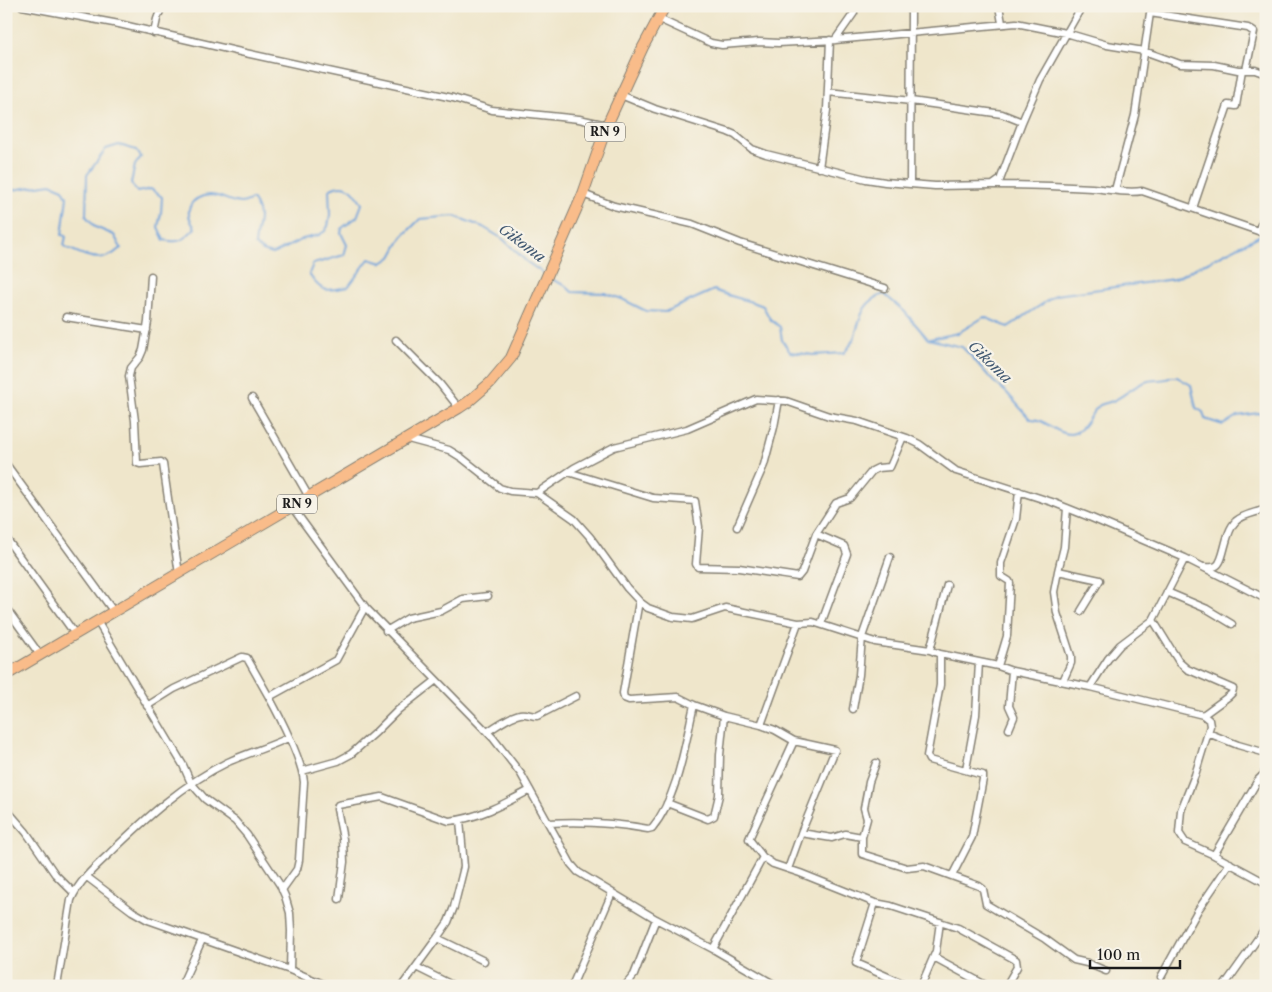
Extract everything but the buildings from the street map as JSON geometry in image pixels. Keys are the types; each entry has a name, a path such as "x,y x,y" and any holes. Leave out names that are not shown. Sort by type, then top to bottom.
{"main road":[{"name":"RN 9","path":"6,675 459,408 490,383 511,358 584,194 607,125 665,6"}],"street":[{"path":"22,6 119,24 373,82 436,94 492,110 578,119 607,125"},
{"path":"154,33 162,6"},
{"path":"819,168 832,40 854,13 854,6"},
{"path":"910,184 911,6"},
{"path":"999,6 1002,23"},
{"path":"993,185 1000,180 1040,80 1082,6"},
{"path":"1115,190 1135,115 1150,13 1248,28 1254,32 1236,106 1228,104 1221,131 1193,208"},
{"path":"659,19 716,45 832,40 1002,23 1024,24 1066,33 1107,45 1144,51 1180,64 1255,70 1266,74"},
{"path":"828,92 1002,114 1022,122"},
{"path":"621,96 728,132 735,135 752,149 766,154 875,181 935,186 993,185 1115,190 1131,193 1142,191 1266,235"},
{"path":"584,194 614,206 692,224 740,243 885,288"},
{"path":"1258,231 1266,214"},
{"path":"151,276 147,330 142,354 129,373 135,421 137,462 140,464 161,462 163,464 179,574"},
{"path":"66,317 147,330"},
{"path":"396,340 440,384 459,408"},
{"path":"252,398 310,497"},
{"path":"537,493 568,472 614,447 686,429 756,399 779,400 794,403 829,416 857,421 903,437 918,444 956,471 1066,508 1185,558 1266,599"},
{"path":"737,527 764,466 779,400"},
{"path":"568,472 653,498 695,501 699,527 696,564 698,567 739,568 798,577 802,572 816,534 836,503 850,498 872,471 890,467 903,437"},
{"path":"407,438 449,450 500,488 510,491 537,493 574,519 590,536 638,601 648,608 673,617 692,618 725,608 798,623 813,622 875,642 930,650 940,654 1203,715 1209,720 1210,726 1195,776 1181,810 1179,833 1185,842 1214,854 1266,883"},
{"path":"6,464 114,612"},
{"path":"998,666 1007,636 1010,584 1009,581 1001,576 1001,564 1016,519 1019,491"},
{"path":"292,507 365,607 386,631 487,732 521,774 571,864 578,872 656,919 777,986"},
{"path":"1063,681 1071,656 1055,602 1058,571 1064,547 1066,508"},
{"path":"1203,567 1219,564 1227,535 1237,520 1265,509"},
{"path":"816,534 844,546 846,551 821,624"},
{"path":"6,538 75,634"},
{"path":"853,709 859,674 862,637 890,556"},
{"path":"1090,688 1108,659 1120,645 1153,620 1185,558"},
{"path":"1058,571 1100,580 1082,611"},
{"path":"930,650 947,585"},
{"path":"1167,592 1206,609 1232,624"},
{"path":"386,631 408,618 441,611 462,599 488,596"},
{"path":"638,601 624,698 629,700 678,697 724,716 762,725 794,741 835,750 801,832 788,869"},
{"path":"269,697 336,660 365,607"},
{"path":"6,608 40,655"},
{"path":"1153,620 1179,662 1187,669 1232,689 1232,693 1229,696 1203,715"},
{"path":"97,621 183,765 191,783 206,799 235,821 247,835 282,890 290,913 290,970"},
{"path":"762,725 798,623"},
{"path":"940,654 940,685 926,756 929,760 983,775 972,837 952,876"},
{"path":"147,706 174,690 242,657 247,658 269,697 302,771 304,796 298,869 282,890"},
{"path":"966,769 976,715 980,662"},
{"path":"1010,729 1014,717 1009,706 1012,671"},
{"path":"302,771 343,759 351,754 398,710 435,681"},
{"path":"487,732 518,714 537,716 576,696"},
{"path":"549,823 578,821 650,829 667,803 683,752 694,705"},
{"path":"667,803 708,819 714,816 719,795 720,755 724,716"},
{"path":"1208,734 1266,753"},
{"path":"57,986 71,900 74,893 87,877 157,809 191,783 227,763 288,738"},
{"path":"794,741 749,838 763,857 773,864 875,903 891,906 966,932 1016,960 1017,967 1006,986"},
{"path":"876,763 869,782 864,808 867,819 862,837 861,852 865,856 907,868 924,866 979,886 983,889 986,904 1045,939 1068,956 1106,971"},
{"path":"1214,854 1266,769"},
{"path":"1258,780 1266,784"},
{"path":"339,899 344,862 338,805 382,797 443,820 460,820 503,804 530,790"},
{"path":"6,809 26,832 55,874 74,893"},
{"path":"402,986 451,916 464,873 460,820"},
{"path":"801,832 832,838 845,834 862,837"},
{"path":"713,949 763,857"},
{"path":"1161,977 1198,910 1230,863"},
{"path":"87,877 138,915 148,920 290,970 328,986"},
{"path":"572,986 612,893"},
{"path":"875,903 856,963 909,986"},
{"path":"626,986 634,975 656,919"},
{"path":"921,986 934,957 940,922"},
{"path":"1224,986 1266,927"},
{"path":"437,938 484,961"},
{"path":"181,986 202,940"},
{"path":"934,957 987,986"},
{"path":"416,967 454,986"},
{"path":"760,986 763,978"}],"waterway":[{"name":"Gikoma","path":"6,191 51,184 63,189 67,197 62,235 66,236 64,246 80,254 93,257 99,258 111,255 121,248 114,235 95,227 86,216 87,175 106,149 119,145 136,150 141,157 135,165 131,183 137,192 151,189 162,197 158,227 164,240 182,240 195,228 189,216 190,206 203,196 214,195 241,203 252,199 259,216 255,245 263,251 273,254 303,239 319,235 325,231 330,215 329,190 340,186 349,188 356,194 362,204 357,217 342,228 341,233 347,245 344,255 313,264 309,274 317,285 325,290 348,287 369,259 382,263 391,257 402,237 420,219 454,216 483,227 503,239 527,262 543,273"},
{"path":"1263,231 1266,224"},
{"path":"930,339 958,333 984,317 1008,327 1056,295 1174,279 1261,235"},
{"name":"Gikoma","path":"551,279 566,286 572,292 605,293 646,311 665,312 714,290 763,306 770,319 780,327 782,340 790,352 813,355 844,353 854,337 862,312 874,299 884,294 904,311 928,339 962,347 1030,419 1035,419 1060,432 1070,434 1079,430 1100,405 1115,400 1145,382 1171,377 1177,377 1191,385 1196,408 1203,412 1205,419 1223,425 1237,416 1259,413 1266,420"}]}
